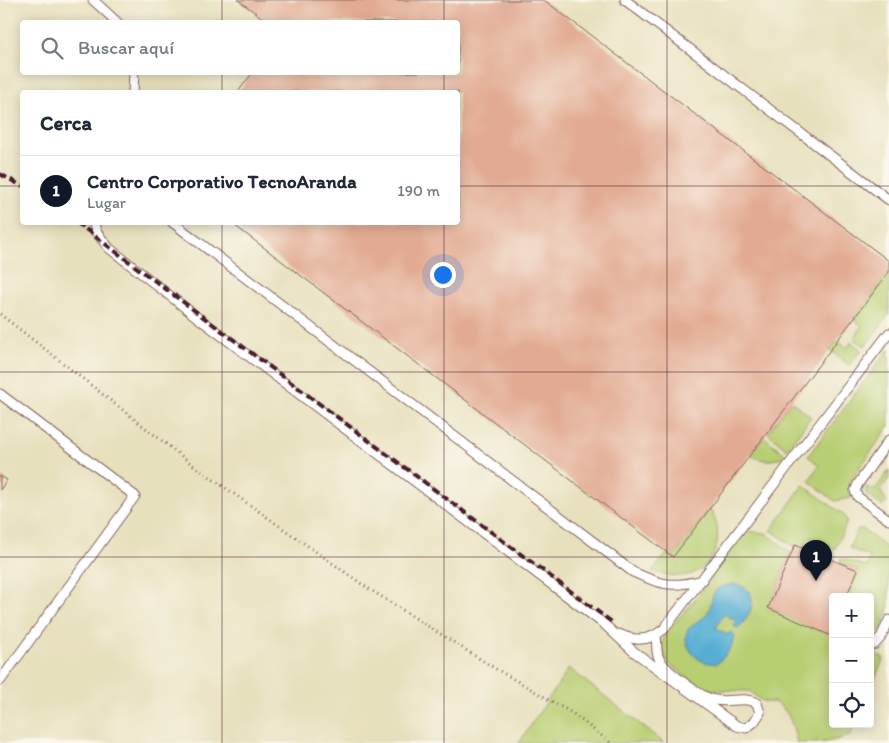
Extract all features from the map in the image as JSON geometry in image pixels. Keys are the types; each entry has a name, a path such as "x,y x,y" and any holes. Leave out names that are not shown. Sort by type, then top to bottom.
{"lane":[{"path":"93,0 114,20"},
{"path":"625,0 889,200"},
{"path":"133,90 134,75"},
{"path":"95,225 97,233 109,248 612,631 633,651 737,726 746,728 754,722 760,713 757,703 749,699 714,700 701,695 668,669 658,655 656,636"},
{"path":"176,225 633,572 657,583 672,586 703,580"},
{"path":"612,631 629,639 642,640 656,636 674,618 889,333"},
{"path":"0,394 135,496 0,681"},
{"path":"887,515 858,497 855,491 889,440"},
{"path":"874,644 881,637 889,620"}],"path":[{"path":"0,314 193,465 366,587 496,669 572,713 611,743"}],"green space":[{"path":"889,272 889,314 865,346 854,339 862,326 854,319"},
{"path":"837,341 847,348 851,342 861,350 849,365 830,350"},
{"path":"889,349 889,426 849,483 851,498 835,501 809,481 819,465 808,456"},
{"path":"791,401 811,417 787,449 768,433"},
{"path":"764,437 786,455 768,460 750,455"},
{"path":"889,470 889,479 880,490 887,502 882,506 866,494 866,487 875,490"},
{"path":"803,485 844,515 847,522 835,549 809,537 803,548 795,545 794,547 771,530"},
{"path":"710,509 717,527 718,537 713,555 708,563 700,570 681,576 671,576 652,571 668,553 673,557"},
{"path":"858,529 863,529 889,550 889,610 881,629 874,635 874,593 848,593 858,570 839,562 841,558 867,567 870,557 849,548"},
{"path":"746,531 766,533 791,553 769,608 829,634 829,728 853,728 850,736 822,743 797,743 787,714 779,705 774,702 763,701 750,691 710,690 693,682 668,663 661,648 665,634 695,599"},
{"path":"874,654 884,658 874,681"},
{"path":"569,668 664,743 519,743"}],"water":[{"path":"733,584 742,586 748,591 752,602 751,609 744,622 738,628 733,626 736,621 724,614 716,628 728,635 730,632 734,634 731,647 716,664 705,662 697,658 690,650 686,640 687,631 709,611 714,592 724,586"}],"building":[{"path":"238,0 544,0 889,261 889,272 673,557 234,225 460,225 460,90 240,90 251,75 460,75 460,20 265,20"},
{"path":"0,476 7,480 0,490"},
{"path":"795,545 858,570 848,593 829,593 829,635 768,608"}],"railway":[{"path":"0,174 20,185"},
{"path":"80,225 613,623"}],"place":[{"name":"Centro Corporativo TecnoAranda","path":"816,581"}]}
